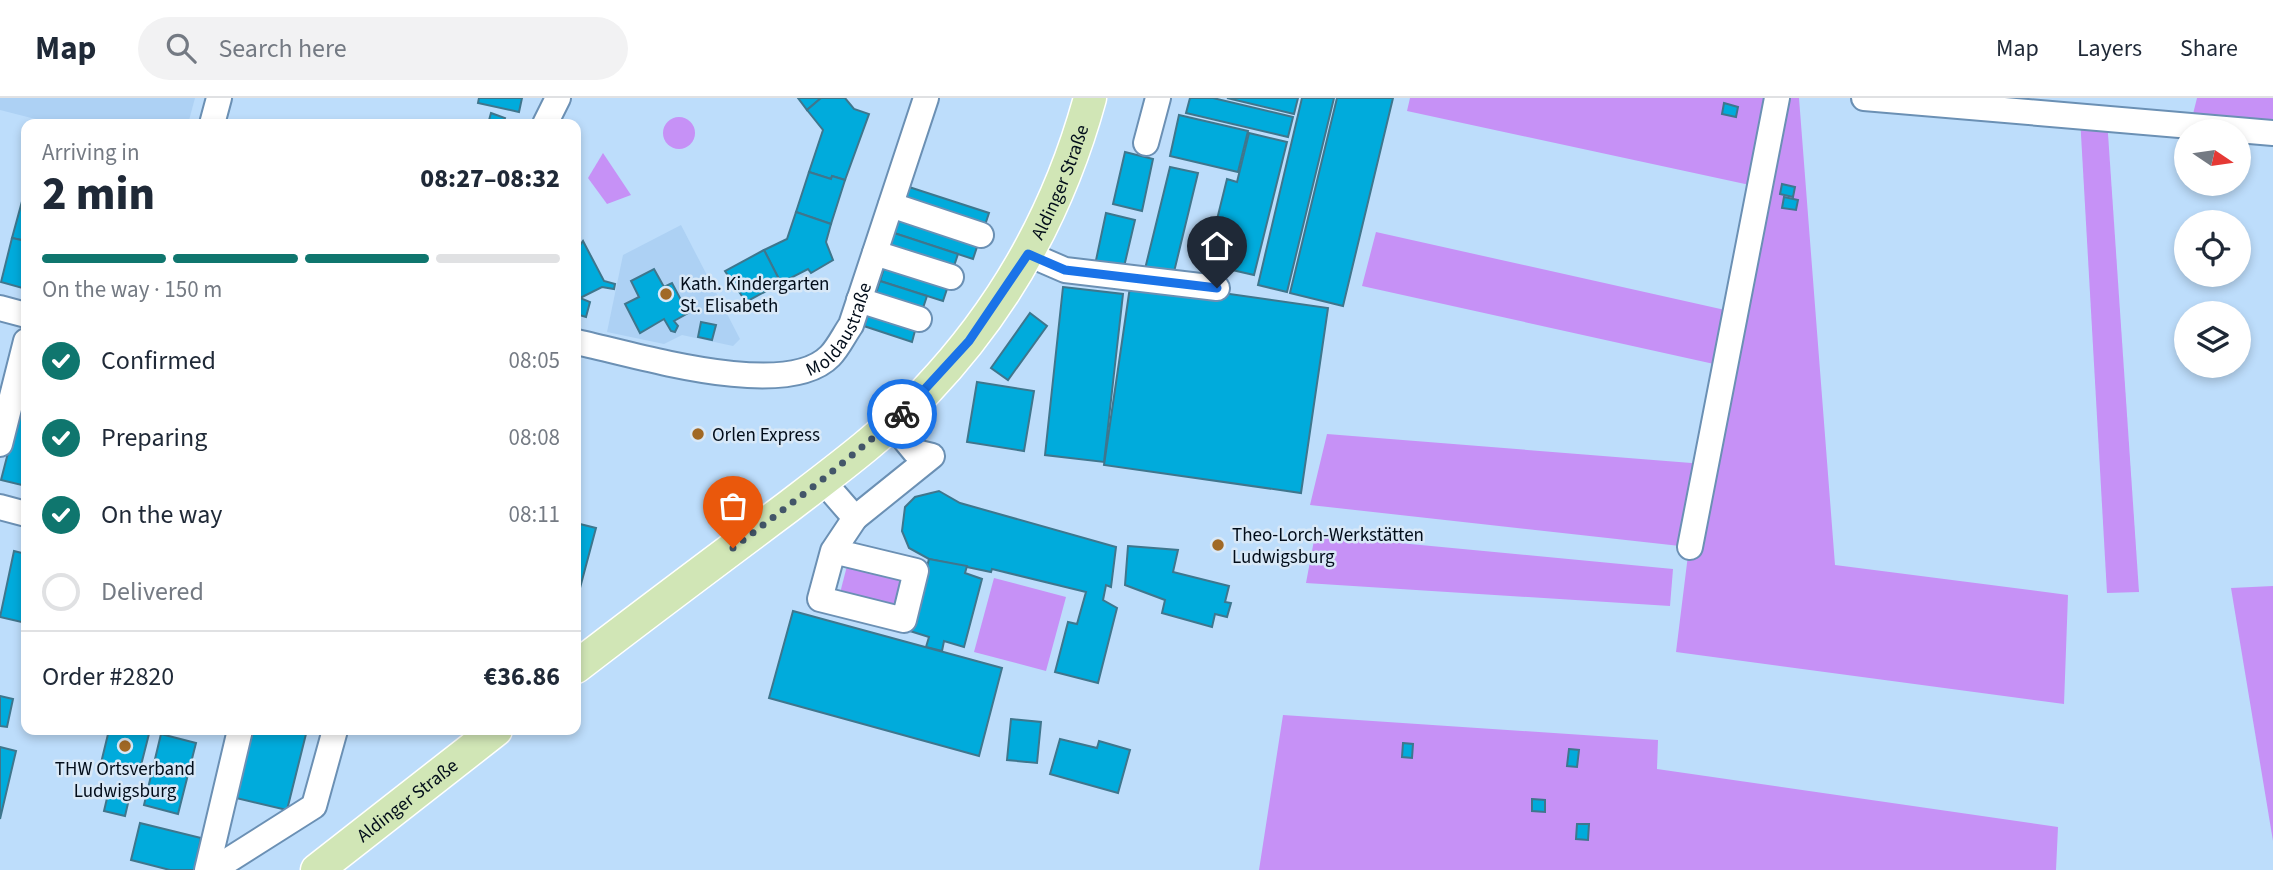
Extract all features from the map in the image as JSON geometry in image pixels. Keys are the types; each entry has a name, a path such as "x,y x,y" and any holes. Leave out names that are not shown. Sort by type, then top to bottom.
{"main road":[{"name":"Aldinger Straße","path":"581,662 822,480 892,424 925,392 969,341 1028,254 1062,187 1090,98"},
{"name":"Aldinger Straße","path":"317,870 490,735"}],"street":[{"path":"213,119 219,98"},
{"path":"548,119 558,98"},
{"name":"Moldaustraße","path":"581,343 747,377 778,378 809,370 829,357 851,325 926,98"},
{"path":"1146,143 1158,98"},
{"path":"1690,547 1777,98"},
{"path":"1864,98 2012,105 2273,133"},
{"path":"891,205 981,235"},
{"path":"875,253 951,277"},
{"path":"1028,254 1065,270 1217,288"},
{"path":"859,300 919,319"},
{"path":"0,308 21,314"},
{"path":"0,444 21,361"},
{"path":"833,551 855,517 932,456 915,452 892,424"},
{"path":"822,480 855,517"},
{"path":"0,507 21,513"},
{"path":"207,870 239,735"},
{"path":"213,870 313,806 334,735"}],"shaded area":[{"path":"0,98 195,98 189,119 35,119 0,110"},
{"path":"1410,98 1799,98 1835,565 2068,595 2064,704 1676,652 1689,547 1310,505 1327,434 1704,464 1723,366 1362,286 1376,232 1734,312 1759,187 1407,111"},
{"path":"2197,98 2273,98 2273,133 2251,131 2251,119 2192,119"},
{"path":"679,117 691,121 695,133 691,145 679,149 667,145 663,133 667,121"},
{"path":"2080,117 2107,119 2139,592 2107,593"},
{"path":"603,153 631,195 607,204 588,178"},
{"name":"Kath. Kindergarten St. Elisabeth","path":"681,225 740,339 733,346 682,335 664,344 607,332 623,255"},
{"path":"1315,535 1673,569 1670,606 1306,583"},
{"path":"848,562 906,577 898,608 840,593"},
{"path":"994,578 1066,597 1046,671 974,652"},
{"path":"2273,586 2273,841 2231,588"},
{"path":"1283,715 1658,740 1657,769 2058,827 2056,870 1259,870"}],"building":[{"path":"479,98 522,98 519,112 478,103"},
{"path":"798,98 821,98 807,110"},
{"path":"821,98 845,98 854,109 869,114 845,180 809,172 823,130 807,110"},
{"path":"1190,98 1213,98 1293,117 1288,137 1186,113"},
{"path":"1227,98 1298,98 1294,114"},
{"path":"1302,98 1334,98 1287,292 1258,285"},
{"path":"1337,98 1393,98 1343,306 1290,293"},
{"path":"1724,103 1738,107 1736,117 1722,114"},
{"path":"491,113 505,118 505,119 489,119"},
{"path":"1179,115 1248,131 1238,172 1170,156"},
{"path":"1249,133 1287,142 1254,275 1206,264 1227,179 1237,182"},
{"path":"1125,152 1153,159 1142,211 1113,204"},
{"path":"1170,167 1198,173 1173,276 1145,269"},
{"path":"809,172 845,180 831,224 796,212"},
{"path":"1782,184 1795,187 1793,197 1780,194"},
{"path":"909,187 989,213 984,228 904,202"},
{"path":"1784,197 1798,200 1796,210 1782,208"},
{"path":"21,205 21,240 12,238"},
{"path":"796,212 831,224 826,242 833,260 811,273 808,269 781,283 764,250 787,239"},
{"path":"1106,213 1135,220 1123,271 1095,265"},
{"path":"899,218 978,244 973,259 894,233"},
{"path":"894,233 958,254 953,269 889,248"},
{"path":"12,238 21,240 21,288 1,282"},
{"path":"583,241 604,281 615,284 614,289 602,287 581,298"},
{"path":"764,250 781,283 746,302 725,271"},
{"path":"885,265 948,286 943,301 880,281"},
{"path":"654,269 664,287 672,283 688,313 674,321 678,326 675,332 671,331 664,319 640,333 625,304 639,297 631,281"},
{"path":"1131,280 1328,308 1301,493 1104,465"},
{"path":"880,281 927,296 922,311 875,296"},
{"path":"1063,287 1123,294 1104,462 1045,455"},
{"path":"581,298 590,302 586,317 581,316"},
{"path":"869,312 916,327 912,342 864,326"},
{"path":"1030,313 1047,326 1008,380 991,368"},
{"path":"701,322 716,325 712,340 698,337"},
{"path":"977,382 1034,391 1024,451 967,442"},
{"path":"21,402 21,485 1,480"},
{"path":"939,491 960,503 1116,547 1111,587 1106,585 1103,600 1117,608 1098,683 1055,672 1068,622 1077,624 1086,592 992,569 991,572 929,559 909,548 902,531 905,507 915,497"},
{"path":"581,524 596,528 581,584"},
{"path":"1128,546 1178,550 1173,572 1229,586 1225,602 1231,603 1227,617 1215,614 1212,627 1162,613 1165,600 1125,585"},
{"path":"14,551 21,553 21,622 0,617"},
{"path":"929,559 967,566 965,573 982,579 964,647 944,641 942,651 926,647 929,637 910,631"},
{"path":"793,611 1002,668 979,756 769,698"},
{"path":"0,696 13,699 7,727 0,726"},
{"path":"1011,719 1041,722 1037,763 1007,760"},
{"name":"THW Ortsverband Ludwigsburg","path":"108,735 149,735 139,773 101,763"},
{"path":"161,735 196,743 178,814 144,805"},
{"path":"248,735 306,735 287,810 232,797"},
{"path":"1060,739 1097,748 1099,741 1130,750 1118,793 1050,774"},
{"path":"1403,743 1413,744 1412,758 1402,757"},
{"path":"0,747 16,751 0,819"},
{"path":"1569,749 1579,750 1577,767 1567,766"},
{"path":"108,794 129,799 125,816 104,811"},
{"path":"1532,799 1545,800 1545,812 1532,811"},
{"path":"140,823 201,838 194,870 170,870 131,860"},
{"path":"1577,824 1589,824 1588,840 1576,839"}],"way so far":[{"path":"733,548 902,414"}],"place":[{"name":"Kath. Kindergarten St. Elisabeth","path":"666,294"},
{"name":"Orlen Express","path":"698,434"},
{"name":"Theo-Lorch-Werkstätten Ludwigsburg","path":"1218,545"},
{"name":"THW Ortsverband Ludwigsburg","path":"125,746"}],"route":[{"path":"902,414 949,366 969,341 998,302 1028,254 1065,270 1217,288"}]}
